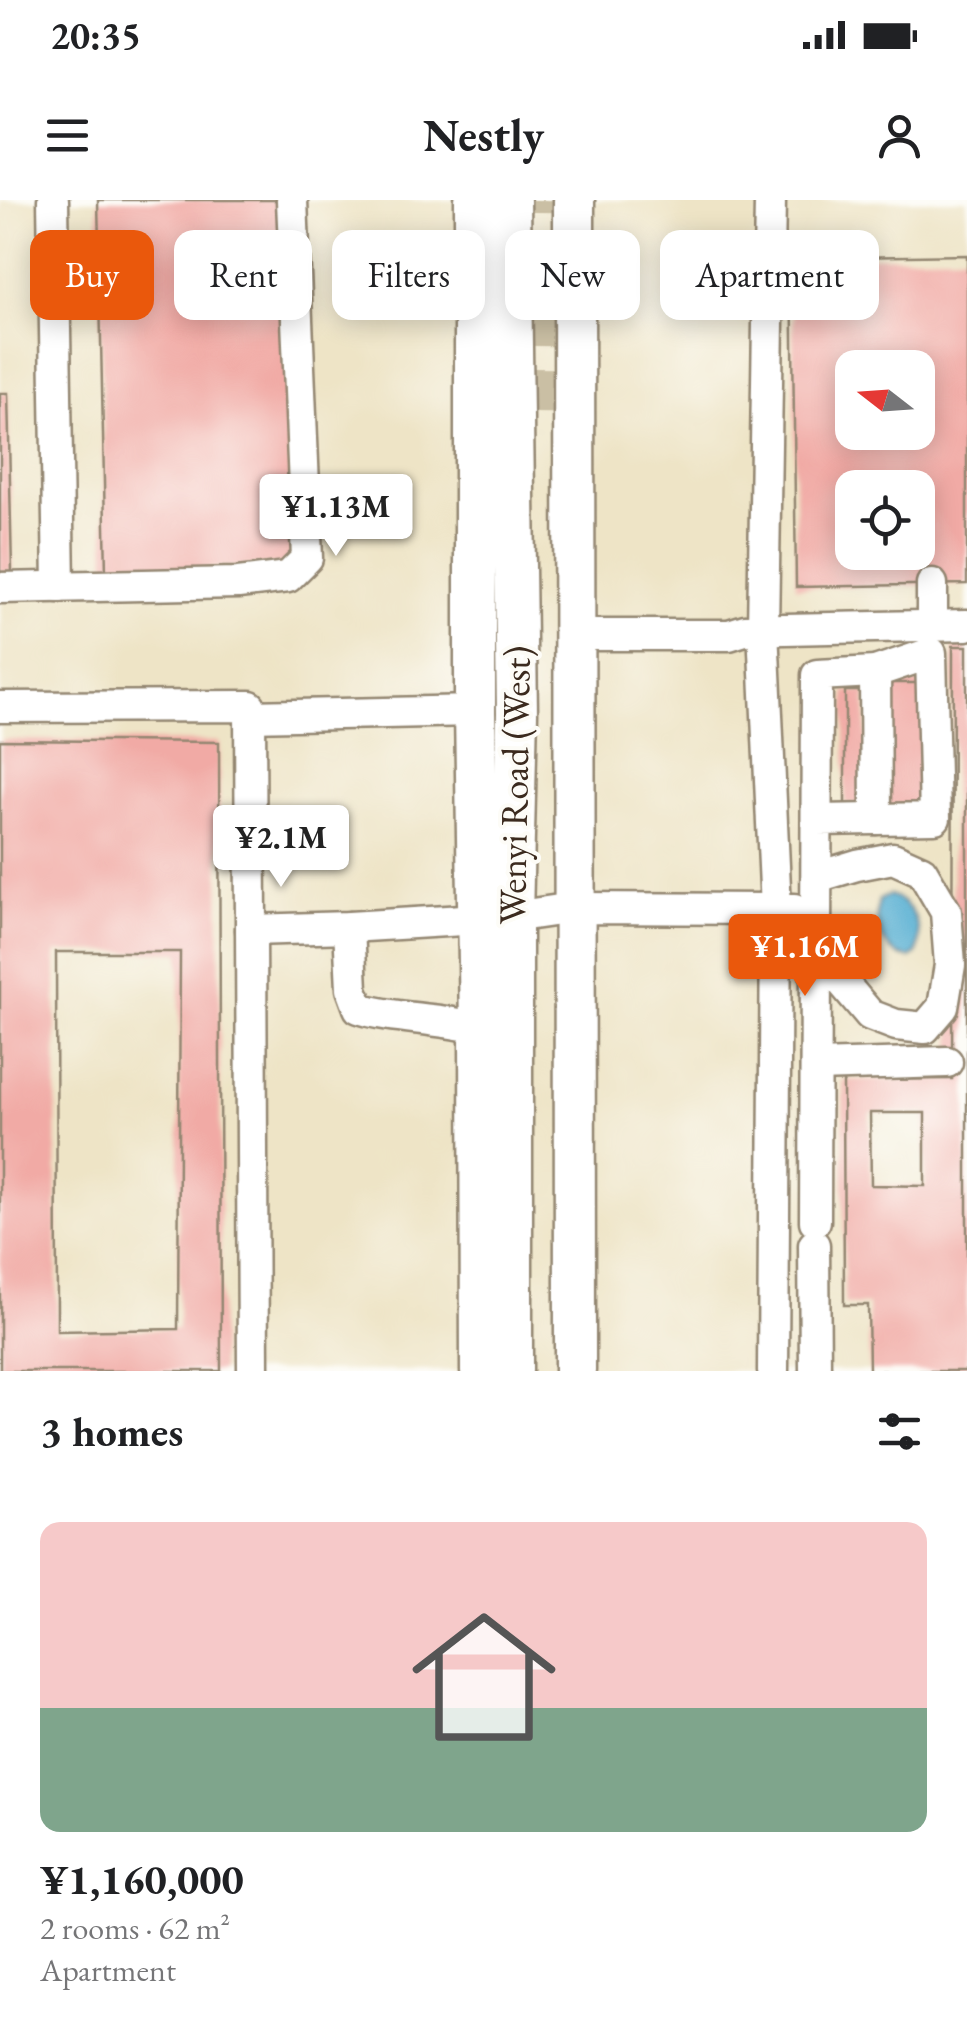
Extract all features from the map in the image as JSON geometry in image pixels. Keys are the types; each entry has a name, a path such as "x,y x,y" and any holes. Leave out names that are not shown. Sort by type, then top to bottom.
{"main road":[{"path":"475,200 474,711 495,918 480,1027 481,1371"},
{"name":"Wenyi Road (West)","path":"510,200 517,714 495,918 511,1054 512,1371"},
{"name":"Wenyi Road (West)","path":"574,200 574,1371"}],"street":[{"path":"53,200 59,587"},
{"path":"0,588 238,583 288,577 306,558 292,200"},
{"path":"770,200 763,630 776,910 773,1371"},
{"path":"932,584 932,626"},
{"path":"574,636 729,635 745,630 967,625"},
{"path":"815,1371 817,675 875,672 930,653 935,818 817,820"},
{"path":"875,672 876,819"},
{"path":"0,707 250,706 253,1371"},
{"path":"250,716 474,711"},
{"path":"817,877 893,858 922,871 946,912 950,965 943,1007 925,1028 896,1026 870,1015 817,952"},
{"path":"251,930 495,918 574,908 818,908"},
{"path":"349,927 352,989 359,1008 380,1015 480,1027 496,1036 511,1054"},
{"path":"816,1066 947,1062"}],"water":[{"path":"889,895 905,904 918,926 917,954 910,958 886,945 879,928 879,900"}],"building":[{"path":"98,200 283,200 284,230 174,230 174,320 286,320 293,564 106,574 101,320 154,320 154,230 99,230"},
{"path":"967,255 967,584 796,587 793,320 879,320 879,257"},
{"path":"0,393 8,393 12,572 0,572"},
{"path":"953,646 967,646 967,1371 869,1371 868,1305 844,1305 843,1080 952,1079","holes":["870,1113 925,1113 925,1186 871,1185"]},
{"path":"885,683 926,683 927,805 885,805"},
{"path":"845,691 866,691 866,804 845,804"},
{"path":"0,740 219,742 221,1371 0,1371","holes":["56,952 180,952 178,1329 57,1331"]}],"tunnel":[{"path":"531,413 534,200"}]}
